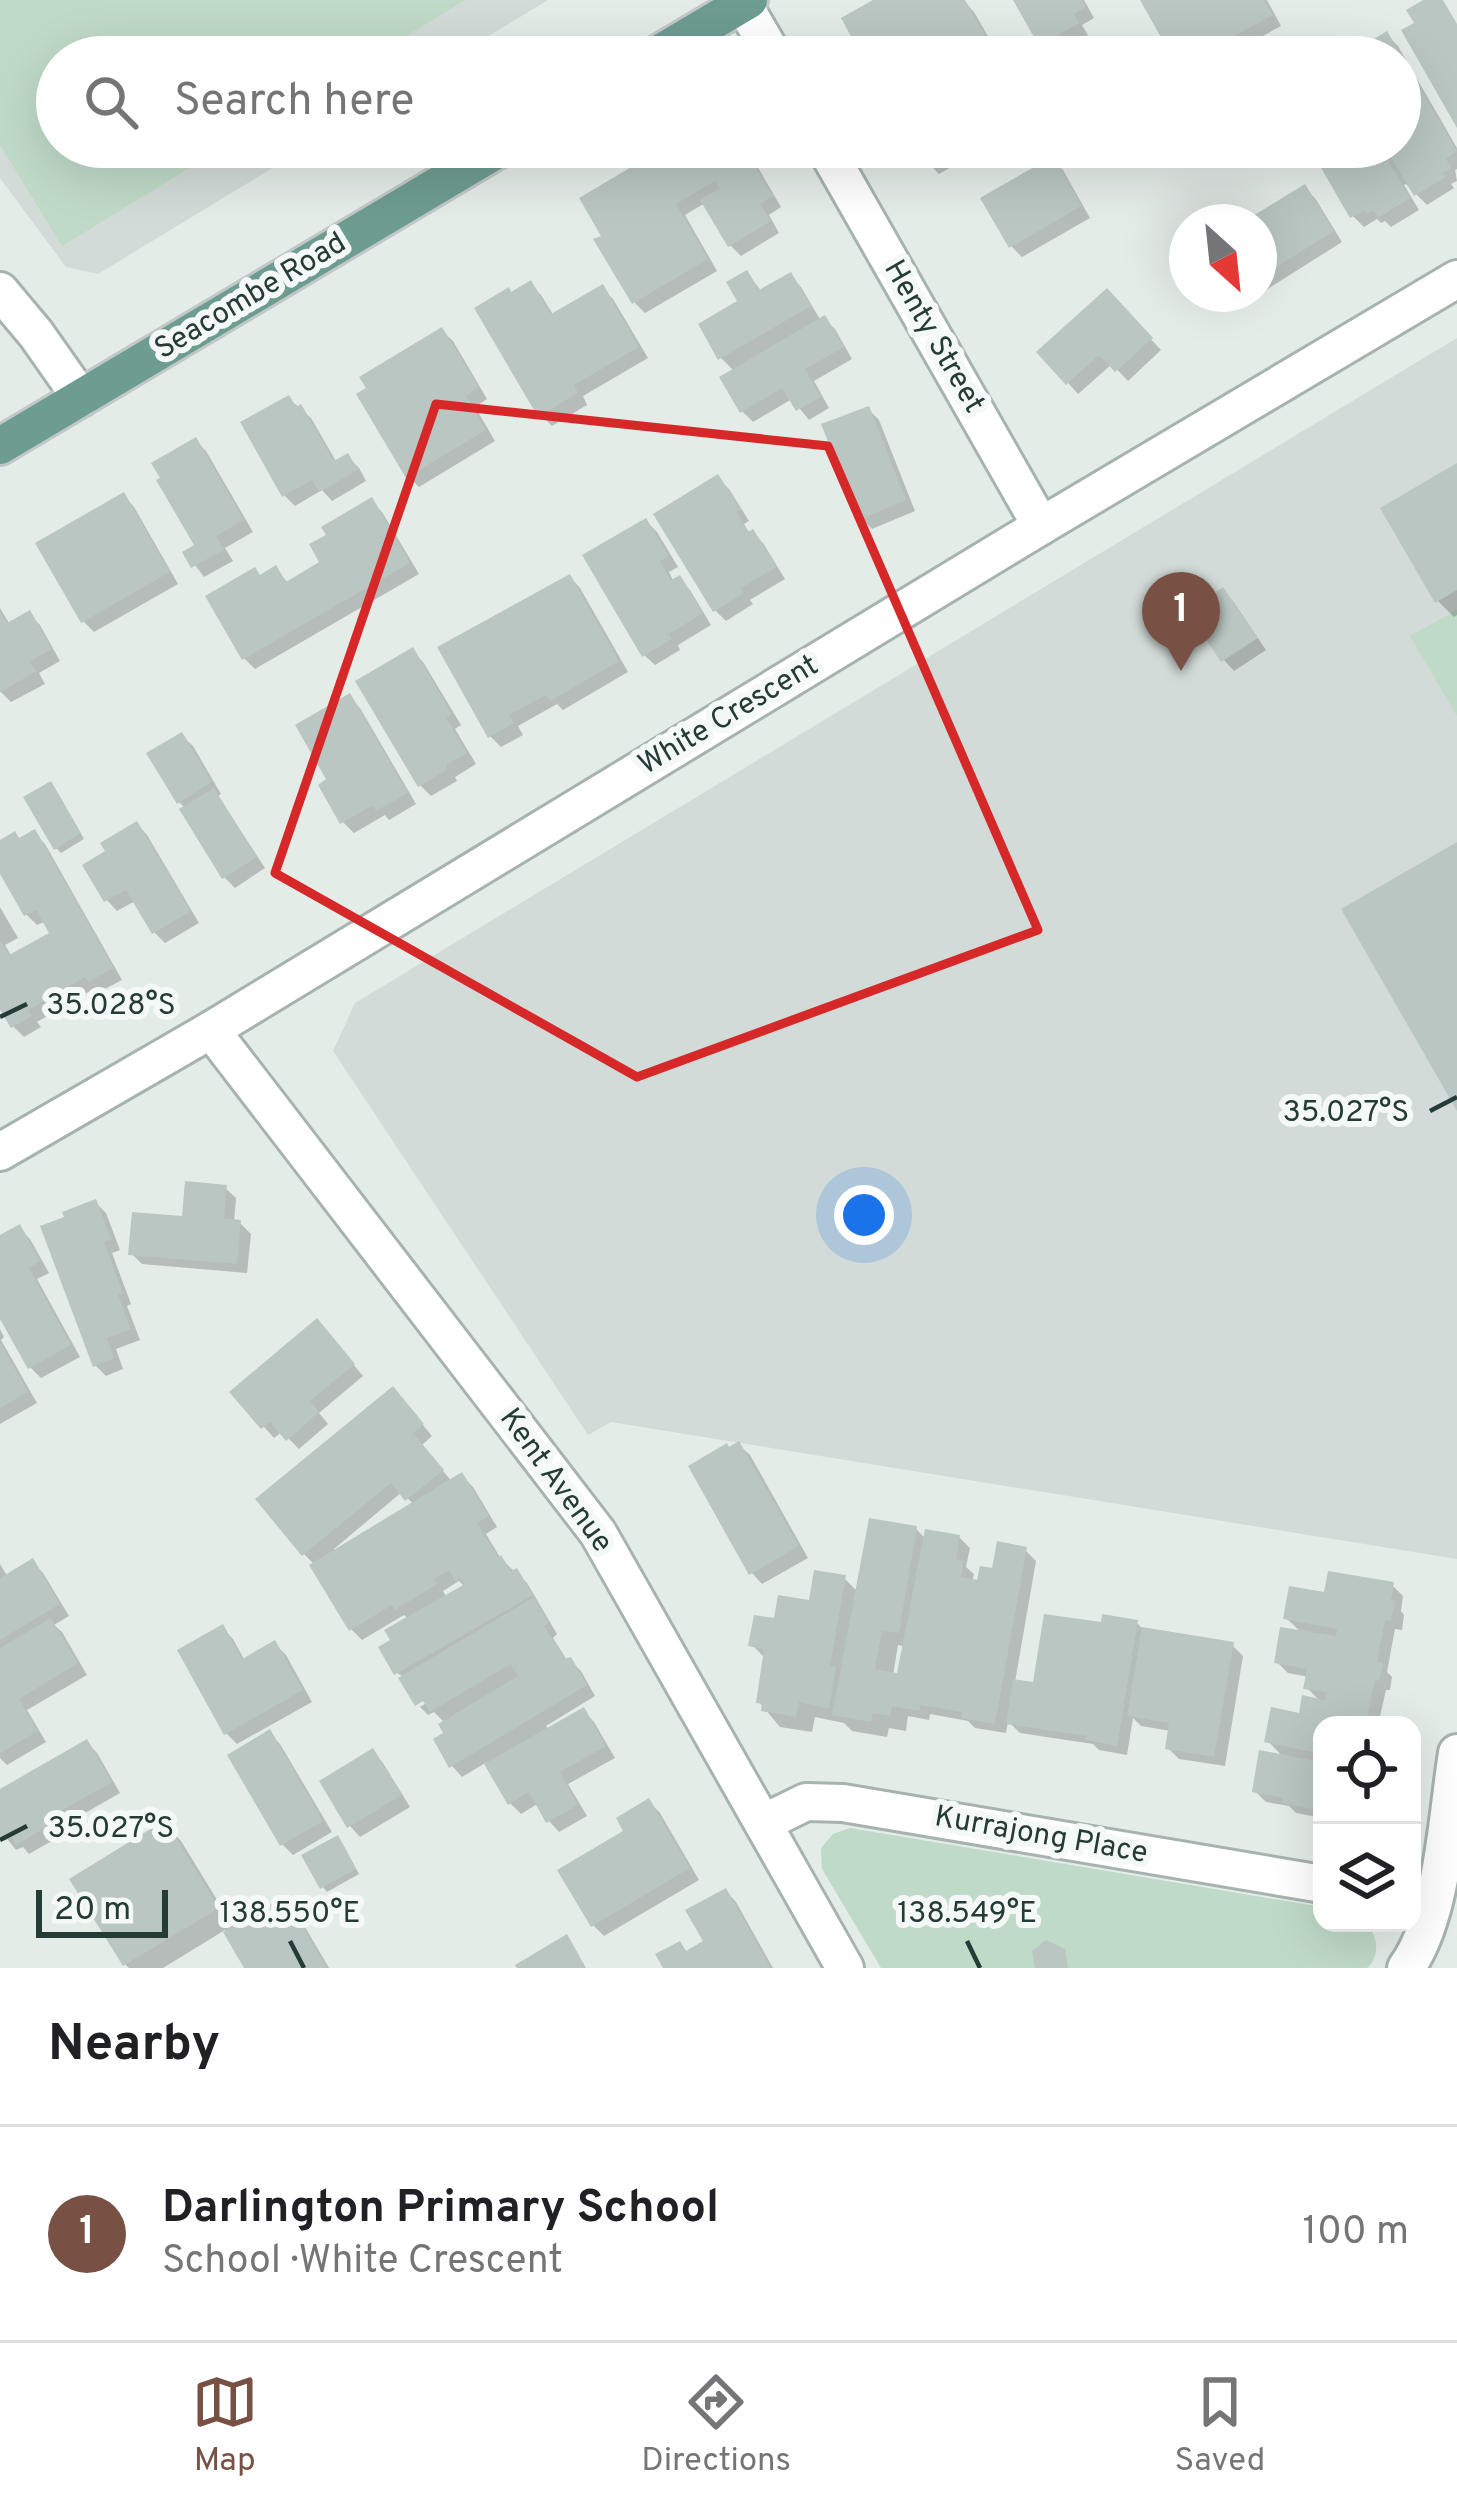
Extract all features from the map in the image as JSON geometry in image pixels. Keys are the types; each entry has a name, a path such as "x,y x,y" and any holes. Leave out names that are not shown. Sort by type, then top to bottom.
{"main road":[{"path":"689,36 746,2"},
{"name":"Seacombe Road","path":"0,446 467,168"}],"street":[{"path":"746,2 763,36"},
{"name":"Henty Street","path":"837,168 1041,526"},
{"name":"White Crescent","path":"0,1152 211,1030 1457,279"},
{"path":"0,291 81,398"},
{"name":"Kent Avenue","path":"211,1030 598,1533 845,1968"},
{"path":"1406,1968 1416,1954 1434,1903 1457,1753"},
{"name":"Kurrajong Place","path":"763,1823 806,1802 843,1802 1313,1882"}],"highlighted area":[{"path":"436,404 828,446 1038,930 637,1077 275,873"}],"shaded area":[{"path":"0,0 548,0 489,36 36,36 36,168 272,168 98,274 66,267 0,178"},
{"path":"1457,338 1457,1559 611,1422 588,1435 333,1051 355,1003"}],"green space":[{"path":"0,0 465,0 406,36 36,36 36,168 190,168 62,246 0,145"},
{"path":"1457,610 1457,716 1410,636"},
{"path":"850,1828 1313,1905 1313,1932 1372,1932 1376,1952 1367,1968 881,1968 822,1869 821,1848 833,1834"}],"building":[{"path":"873,0 965,0 986,36 851,36 841,18"},
{"path":"1013,0 1082,0 1086,7 1074,14 1079,23 1056,36 1033,36"},
{"path":"1140,0 1264,0 1273,15 1234,36 1160,36"},
{"path":"1423,0 1443,0 1457,24 1457,128 1421,65 1421,36 1404,36 1401,30 1414,23 1406,10"},
{"path":"1421,89 1457,151 1446,159 1452,168 1443,173 1446,177 1414,196 1397,168 1421,168"},
{"path":"630,168 756,168 773,196 760,204 771,221 728,247 700,200 720,188 715,181 676,204 708,259 632,304 593,239 601,236 579,198"},
{"path":"1032,168 1060,168 1082,206 1009,248 980,198"},
{"path":"1321,168 1392,168 1410,198 1378,218 1374,211 1367,214 1365,210 1350,218"},
{"path":"1305,184 1334,231 1277,267 1277,204 1272,204"},
{"path":"747,270 759,290 791,272 811,306 718,360 698,324 737,301 726,282"},
{"path":"531,280 551,314 603,284 639,347 574,385 578,393 538,417 474,308"},
{"path":"1107,288 1153,338 1115,372 1099,355 1066,385 1036,352"},
{"path":"825,315 844,347 805,369 821,397 796,411 782,388 740,413 719,377"},
{"path":"442,327 479,387 466,396 486,430 406,478 356,394 366,388 359,377"},
{"path":"289,395 296,407 301,404 334,461 348,453 358,470 319,492 312,480 282,497 240,422"},
{"path":"869,406 906,500 859,520 821,424"},
{"path":"196,437 244,520 216,536 224,550 191,568 182,552 194,545 151,463"},
{"path":"1457,463 1457,590 1435,603 1380,508"},
{"path":"718,474 741,510 736,512 748,532 753,529 777,567 713,612 653,514"},
{"path":"124,492 170,572 81,623 35,543"},
{"path":"372,497 410,563 242,660 205,596 255,567 260,575 276,565 286,582 319,562 309,544 326,535 321,527"},
{"path":"646,518 669,556 660,561 671,580 680,575 703,613 642,657 582,555"},
{"path":"570,574 619,661 550,701 546,695 509,715 514,723 488,738 437,647"},
{"path":"1223,587 1258,638 1221,662 1187,611"},
{"path":"30,610 52,649 30,661 36,672 0,692 0,611 7,623"},
{"path":"413,647 452,714 446,717 467,753 418,787 355,681"},
{"path":"350,693 408,793 340,824 318,785 326,779 295,725"},
{"path":"182,732 212,782 177,804 146,753"},
{"path":"51,781 81,833 54,850 23,797"},
{"path":"214,788 257,857 222,879 179,809"},
{"path":"137,821 191,911 152,934 126,890 104,902 82,865 105,851 100,843"},
{"path":"35,829 114,968 59,992 11,1028 0,1010 0,940 9,955 49,933 36,910 24,916 0,874 0,840 15,831 19,838"},
{"path":"1457,842 1457,1111 1341,909"},
{"path":"185,1181 227,1185 224,1218 241,1220 237,1264 128,1255 132,1212 182,1216"},
{"path":"96,1199 111,1239 104,1242 131,1329 107,1338 114,1358 93,1367 40,1226"},
{"path":"20,1224 40,1261 29,1268 71,1345 28,1369 0,1319 0,1235"},
{"path":"317,1318 355,1364 310,1401 319,1412 286,1441 270,1422 261,1429 229,1392"},
{"path":"0,1342 28,1392 0,1408"},
{"path":"393,1386 424,1424 413,1433 444,1470 405,1501 391,1483 302,1556 255,1499"},
{"path":"739,1441 799,1546 749,1575 688,1466"},
{"path":"462,1472 489,1516 477,1523 498,1557 511,1571 517,1568 533,1595 394,1675 378,1647 390,1640 384,1630 465,1584 461,1578 455,1582 449,1570 434,1579 437,1584 395,1610 392,1605 349,1631 309,1565"},
{"path":"869,1518 917,1526 899,1633 882,1631 875,1669 897,1673 925,1529 960,1535 956,1559 964,1561 961,1577 977,1580 980,1566 992,1568 997,1541 1027,1547 995,1724 920,1705 919,1711 892,1706 890,1716 873,1713 871,1722 832,1715"},
{"path":"33,1558 60,1604 0,1640 0,1578"},
{"path":"814,1570 846,1575 830,1666 836,1667 829,1709 799,1702 796,1717 761,1711 762,1704 756,1703 764,1649 748,1646 754,1615 774,1618 778,1595 809,1600"},
{"path":"1328,1571 1394,1582 1391,1621 1385,1620 1377,1662 1383,1663 1380,1680 1375,1680 1368,1716 1313,1716 1313,1752 1264,1742 1271,1707 1299,1713 1302,1695 1324,1700 1326,1692 1303,1689 1307,1669 1274,1663 1280,1627 1336,1636 1337,1629 1283,1619 1289,1586 1324,1592"},
{"path":"534,1597 549,1623 544,1626 587,1685 449,1768 433,1739 443,1733 438,1724 518,1676 511,1664 430,1712 423,1701 415,1706 398,1678"},
{"path":"1044,1614 1101,1622 1102,1614 1138,1620 1117,1746 1085,1740 1086,1736 1006,1724 1013,1679 1033,1682"},
{"path":"51,1618 78,1663 19,1699 38,1731 0,1753 0,1648"},
{"path":"223,1624 242,1659 275,1640 303,1690 224,1735 177,1650"},
{"path":"1142,1627 1234,1642 1214,1757 1165,1749 1169,1723 1127,1716"},
{"path":"584,1707 606,1746 560,1772 578,1805 546,1823 529,1792 508,1805 484,1764"},
{"path":"270,1729 323,1821 280,1846 227,1755"},
{"path":"87,1739 112,1782 57,1813 61,1819 16,1845 12,1837 3,1841 0,1789"},
{"path":"373,1748 402,1795 347,1828 319,1781"},
{"path":"1259,1750 1313,1760 1313,1809 1252,1792"},
{"path":"649,1798 690,1868 591,1927 557,1870 623,1831 616,1818"},
{"path":"165,1820 219,1908 123,1966 69,1879"},
{"path":"338,1835 356,1869 320,1889 301,1855"},
{"path":"726,1888 771,1968 663,1968 655,1954 680,1941 686,1951 703,1941 685,1910"},
{"path":"285,1896 327,1968 244,1968 223,1932"},
{"path":"567,1934 586,1968 515,1965"},
{"path":"1046,1940 1065,1949 1068,1968 1035,1968 1032,1951"}],"place":[{"name":"Darlington Primary School","path":"1181,671"}]}
